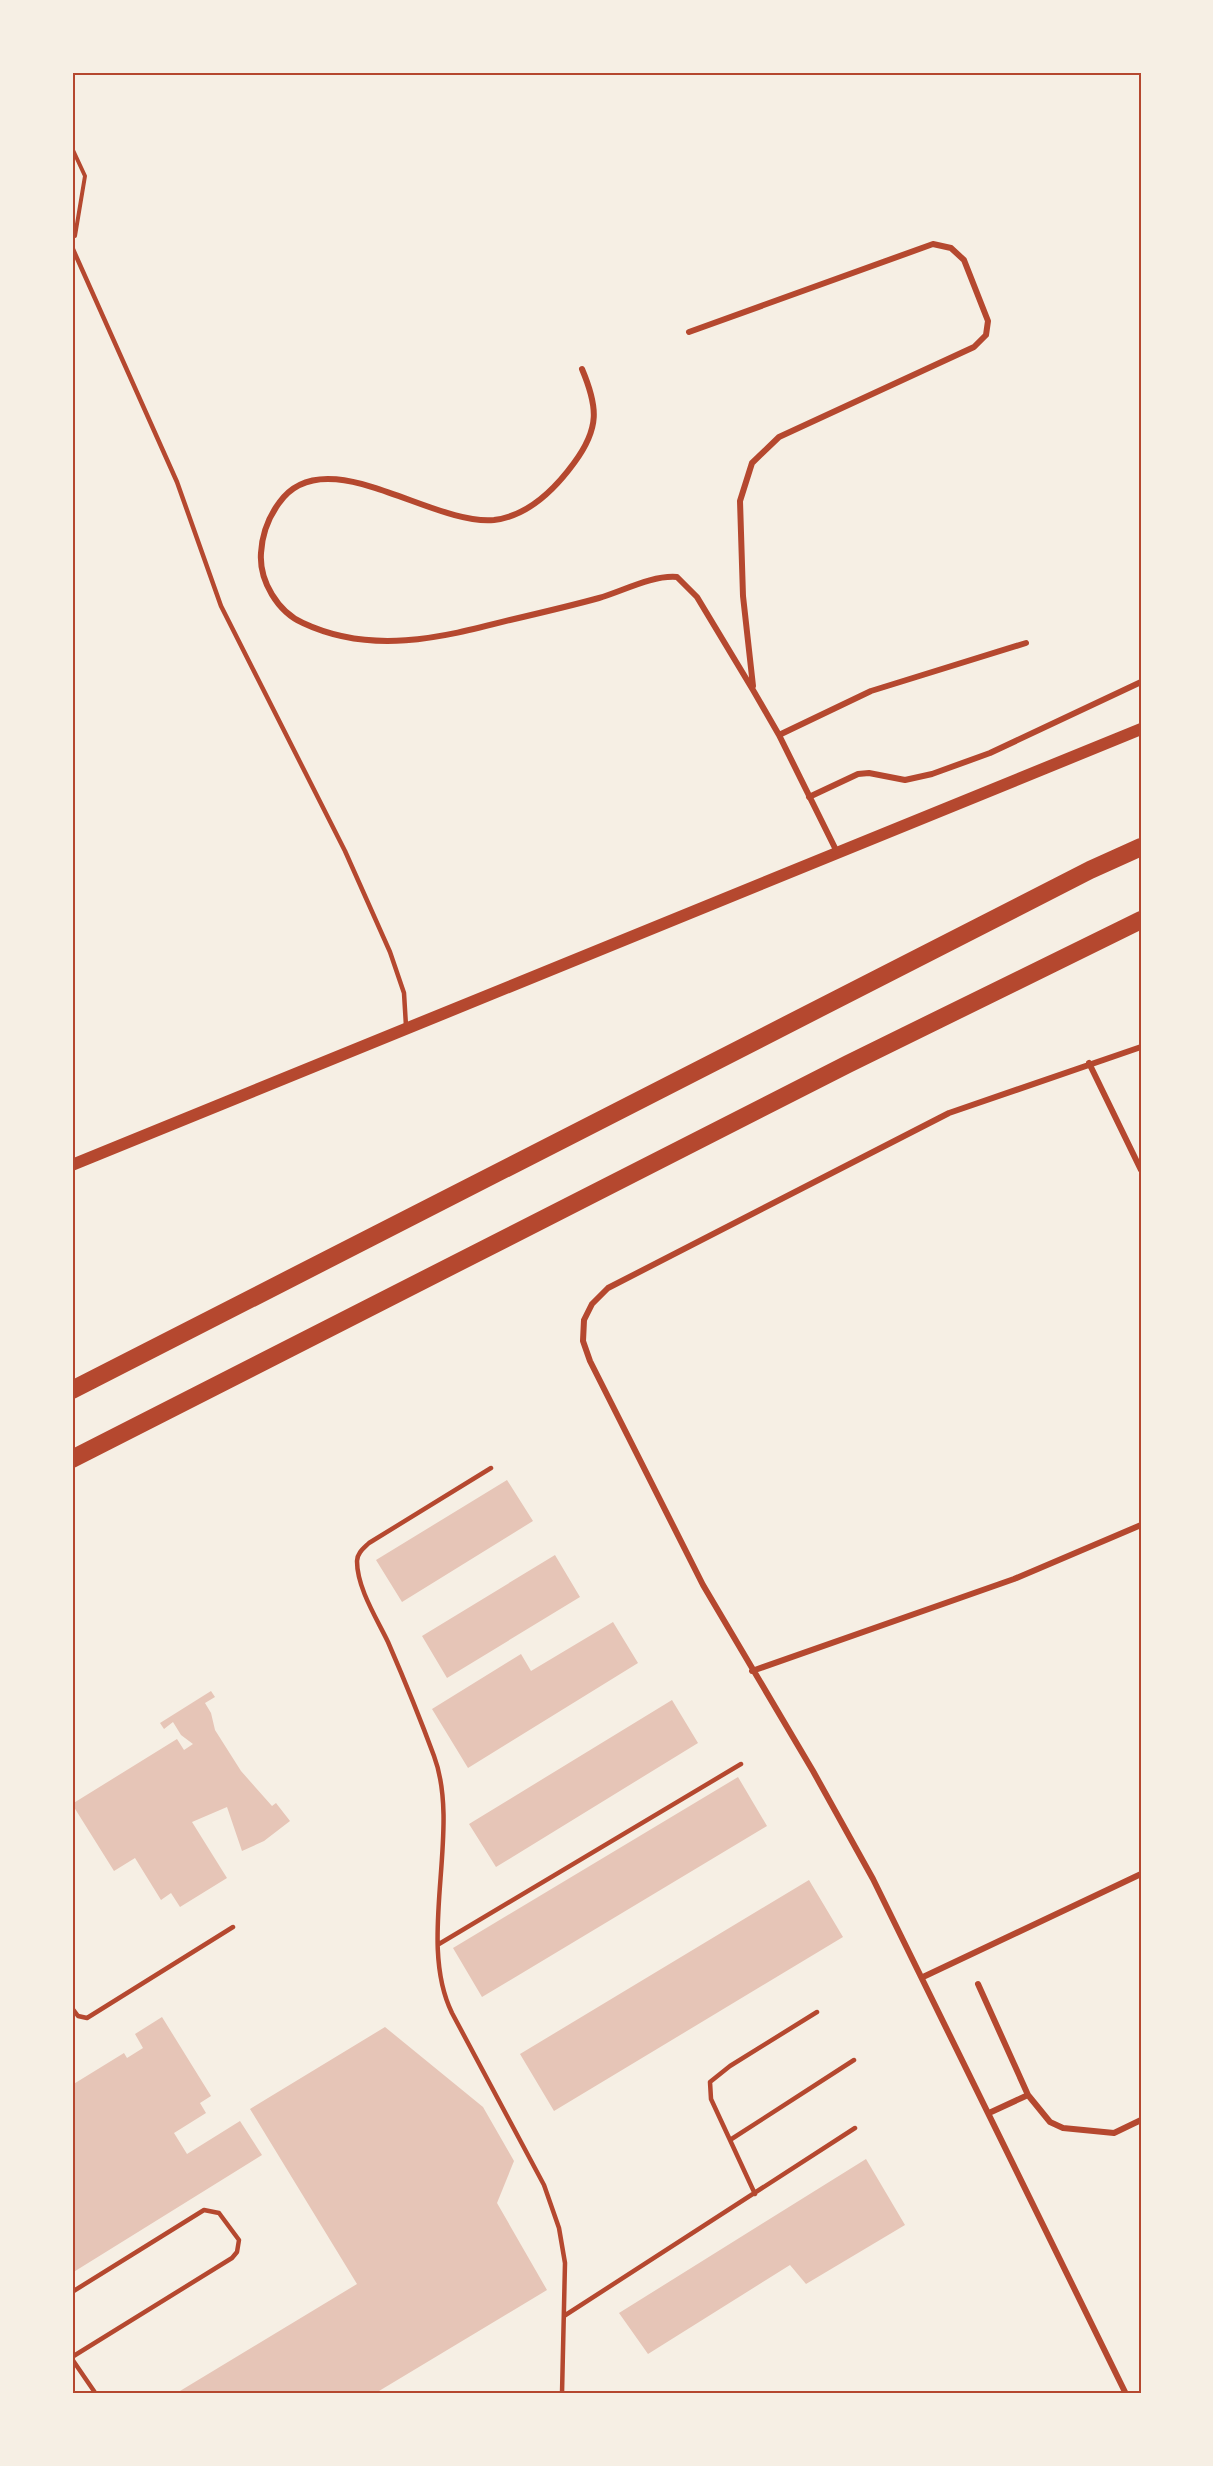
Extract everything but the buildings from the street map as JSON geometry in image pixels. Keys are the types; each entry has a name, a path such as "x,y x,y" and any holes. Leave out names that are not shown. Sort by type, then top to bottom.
{"highway":[{"path":"72,1390 1090,870 1141,847"},
{"path":"72,1459 848,1064 1141,920"}],"main road":[{"path":"72,1165 1141,729"}],"street":[{"path":"689,332 933,244 951,248 964,260 988,321 986,335 974,347 779,437 752,463 740,501 743,596 753,690"},
{"path":"582,369 595,408 590,437 555,486 530,507 497,520 463,519 373,488 330,479 309,480 294,486 285,494 267,525 261,558 270,589 291,616 323,632 365,642 386,642 469,631 579,604 657,579 678,577 697,597 753,690 779,735 838,853"},
{"path":"779,735 871,691 1026,643"},
{"path":"809,797 858,774 869,772 905,780 932,774 990,753 1141,682"},
{"path":"1126,2394 923,1977 846,1829 703,1585 587,1355 583,1327 588,1309 601,1293 650,1265 949,1113 1141,1047"},
{"path":"1089,1063 1141,1170"},
{"path":"752,1671 1014,1579 1141,1526"},
{"path":"923,1977 1141,1874"},
{"path":"978,1984 1028,2095 1050,2122 1063,2128 1114,2133 1141,2120"},
{"path":"989,2113 1028,2095"}],"lane":[{"path":"72,248 177,482 221,606 345,851 390,952 404,993 406,1029"},
{"path":"491,1468 369,1543 361,1551 357,1562 363,1584 440,1774 442,1818 440,1975 448,2004 544,2185 554,2213 565,2263 562,2394"},
{"path":"439,1944 741,1764"},
{"path":"72,2008 78,2016 87,2018 233,1927"},
{"path":"756,2193 711,2099 709,2086 712,2078 818,2013"},
{"path":"730,2140 854,2060"},
{"path":"564,2316 855,2128"},
{"path":"72,2292 204,2210 219,2213 239,2240 237,2252 232,2258 72,2358 96,2394"}],"path":[{"path":"72,148 85,176 72,248"}]}
